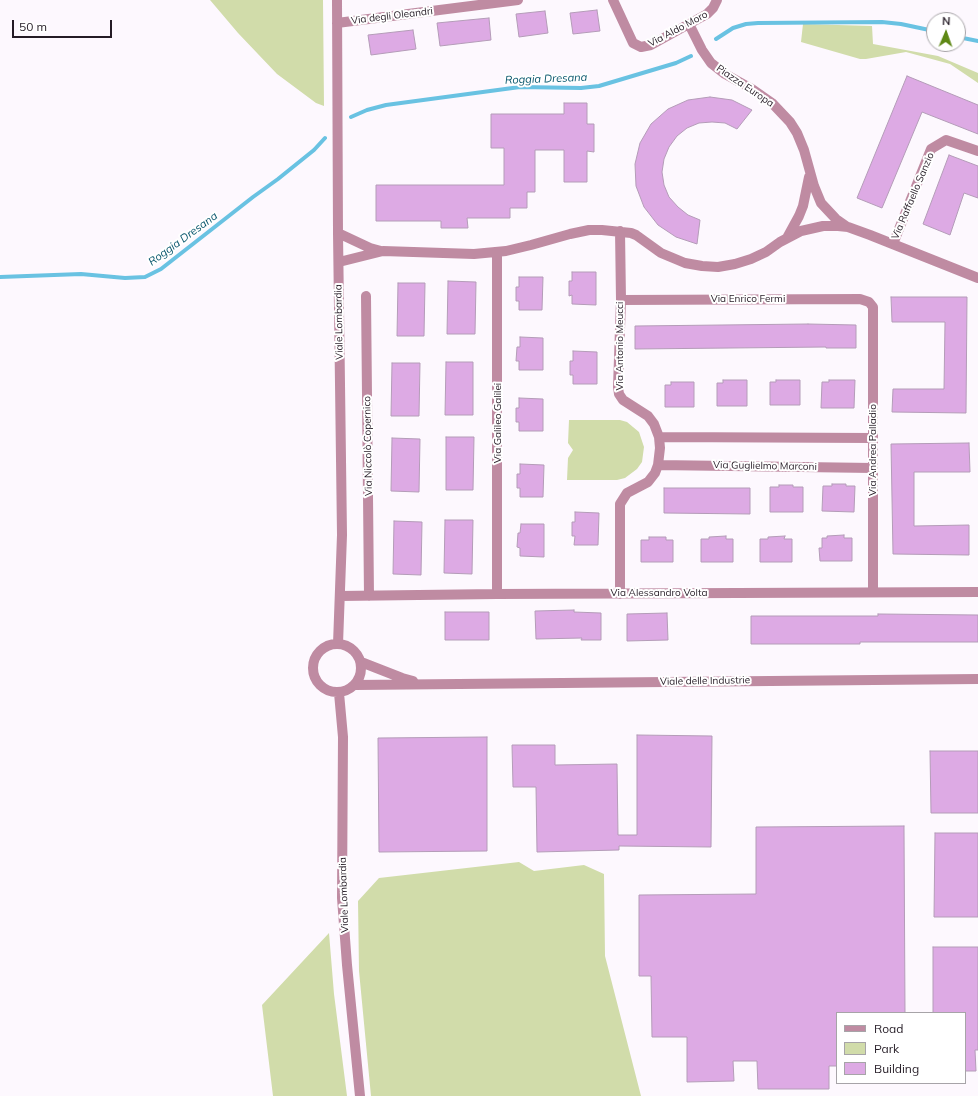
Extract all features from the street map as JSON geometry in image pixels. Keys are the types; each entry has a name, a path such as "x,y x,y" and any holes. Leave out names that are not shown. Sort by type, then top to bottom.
{"street":[{"name":"Viale Lombardia","path":"337,0 342,535 338,644"},
{"name":"Via degli Oleandri","path":"338,23 518,0"},
{"name":"Via Aldo Moro","path":"613,0 631,40 638,46 651,45 689,24 711,11 717,0"},
{"name":"Piazza Europa","path":"689,24 705,55 715,67 766,99 786,117 799,138 821,203 836,219 848,227"},
{"name":"Via Raffaello Sanzio","path":"893,244 931,149 946,140 978,151"},
{"path":"786,238 803,206 808,187 810,169"},
{"path":"338,233 370,248 383,251 468,254 497,252 522,247 581,231 620,231 636,235 661,253 677,261 710,267 727,266 751,259 766,252 786,238 801,231 816,227 838,226 848,227 978,278"},
{"name":"Via Antonio Meucci","path":"620,231 621,300 618,387 623,400 648,416 654,424 659,437 660,448 658,465 648,482 627,493 620,504 620,594"},
{"path":"339,262 383,251"},
{"name":"Via Galileo Galilei","path":"497,252 497,594"},
{"name":"Via Niccolò Copernico","path":"366,296 369,596"},
{"name":"Via Enrico Fermi","path":"621,300 860,299 869,302 873,307"},
{"name":"Via Andrea Palladio","path":"873,307 873,592"},
{"path":"659,437 873,438"},
{"name":"Via Guglielmo Marconi","path":"658,465 873,468"},
{"name":"Via Alessandro Volta","path":"340,596 978,592"},
{"path":"338,644 353,649 361,662 362,670 359,678 355,685 345,692 331,692 324,689 314,676 314,661 318,654 327,646 338,644"},
{"name":"Viale delle Industrie","path":"361,662 402,678 431,684"},
{"name":"Viale delle Industrie","path":"355,685 978,679"},
{"name":"Viale Lombardia","path":"339,693 343,737 343,906 347,965 360,1096"}],"green space":[{"path":"210,0 323,0 324,106 316,103 277,74 238,33"},
{"path":"803,24 872,26 873,44 938,56 978,73 978,83 950,64 906,52 860,59 801,42"},
{"path":"569,420 620,420 627,422 639,432 644,447 642,462 637,469 625,478 617,480 567,480 568,458 573,450 568,443"},
{"path":"519,862 534,871 584,865 604,874 605,956 641,1096 371,1096 359,971 358,901 379,878"},
{"path":"329,933 334,994 347,1096 273,1096 262,1005"}],"building":[{"path":"597,10 600,31 573,34 570,13"},
{"path":"545,11 548,33 519,37 516,14"},
{"path":"489,18 491,40 440,46 437,23"},
{"path":"413,30 416,49 371,55 368,35"},
{"path":"907,76 978,105 978,134 922,112 882,208 857,198"},
{"path":"710,97 732,100 752,110 737,129 725,123 712,122 699,123 687,128 677,136 669,147 664,159 662,172 664,185 669,197 688,215 700,220 697,244 676,237 658,225 644,207 636,186 635,164 640,143 651,124 668,109 688,100"},
{"path":"564,103 587,103 587,124 594,124 594,152 587,151 587,182 564,182 564,150 535,150 535,192 527,192 527,208 510,208 510,218 467,218 468,228 441,228 441,221 376,221 376,185 504,185 504,148 491,148 491,114 564,114"},
{"path":"949,155 978,166 978,198 964,193 950,235 923,224"},
{"path":"572,272 596,272 596,305 572,304 572,295 569,296 569,281 572,281"},
{"path":"519,277 543,277 542,310 519,310 519,301 516,301 516,287 519,287"},
{"path":"448,281 476,282 475,334 447,334"},
{"path":"398,283 425,283 424,336 397,336"},
{"path":"891,297 967,297 966,413 892,412 893,389 944,389 945,322 892,322"},
{"path":"808,324 856,325 856,348 635,349 635,326"},
{"path":"520,337 543,338 543,370 519,370 519,361 516,361 517,347 520,347"},
{"path":"573,351 597,352 597,384 573,384 573,375 570,375 570,361 573,361"},
{"path":"446,362 473,362 473,415 445,415"},
{"path":"392,363 420,363 419,416 391,416"},
{"path":"723,380 747,380 747,406 717,406 717,383 723,383"},
{"path":"776,380 800,380 800,405 770,405 770,382 776,382"},
{"path":"829,380 855,380 854,408 821,408 822,382 829,382"},
{"path":"671,382 694,382 694,407 665,407 665,385 671,385"},
{"path":"519,398 543,399 543,431 519,431 519,422 516,422 516,408 519,408"},
{"path":"446,437 474,437 473,490 446,490"},
{"path":"392,438 420,439 419,492 391,491"},
{"path":"969,443 970,472 914,472 914,526 969,525 969,555 893,554 891,444"},
{"path":"520,464 544,465 543,497 520,497 520,488 517,488 517,474 520,474"},
{"path":"832,484 846,484 846,486 855,486 854,512 822,511 823,486 832,486"},
{"path":"779,485 803,487 803,512 770,512 770,487 779,487"},
{"path":"664,488 750,488 750,514 664,513"},
{"path":"575,512 599,513 598,545 574,545 575,536 572,536 572,522 575,522"},
{"path":"445,520 473,520 472,574 444,573"},
{"path":"394,521 422,522 421,575 393,574"},
{"path":"521,524 544,524 544,557 520,556 520,548 517,547 518,533 520,533"},
{"path":"844,535 844,538 852,538 852,561 820,561 819,548 822,548 822,538 827,538 827,536"},
{"path":"726,536 726,539 733,539 733,562 701,562 701,539"},
{"path":"785,536 784,539 792,539 792,562 760,562 760,539"},
{"path":"649,537 666,537 666,540 673,540 673,562 641,562 641,540 649,540"},
{"path":"574,610 574,612 601,613 601,640 581,640 582,638 536,639 535,611"},
{"path":"445,612 489,612 489,640 445,640"},
{"path":"667,613 668,640 627,641 627,614"},
{"path":"878,614 978,615 978,642 751,644 751,616 878,616"},
{"path":"637,735 712,736 711,847 619,846 619,850 537,852 536,787 513,787 512,745 555,745 555,765 617,764 618,835 637,835"},
{"path":"487,737 487,851 379,852 378,738"},
{"path":"930,751 978,751 978,813 931,813"},
{"path":"904,826 905,1012 836,1012 836,1066 829,1066 829,1089 758,1089 757,1061 733,1061 734,1081 687,1082 687,1037 652,1037 651,976 639,976 639,895 756,894 756,827"},
{"path":"935,833 978,833 978,917 934,917"},
{"path":"933,947 978,947 978,1050 975,1050 976,1071 966,1071 966,1012 933,1012"}],"waterway":[{"name":"Roggia Dresana","path":"716,39 733,28 746,24 758,23 882,22 926,29"},
{"name":"Roggia Dresana","path":"966,39 978,41"},
{"name":"Roggia Dresana","path":"351,117 367,110 386,105 520,87 581,88 599,86 676,63 691,56"},
{"name":"Roggia Dresana","path":"0,277 81,274 125,278 145,277 161,269 278,179 314,150 325,138"}]}
